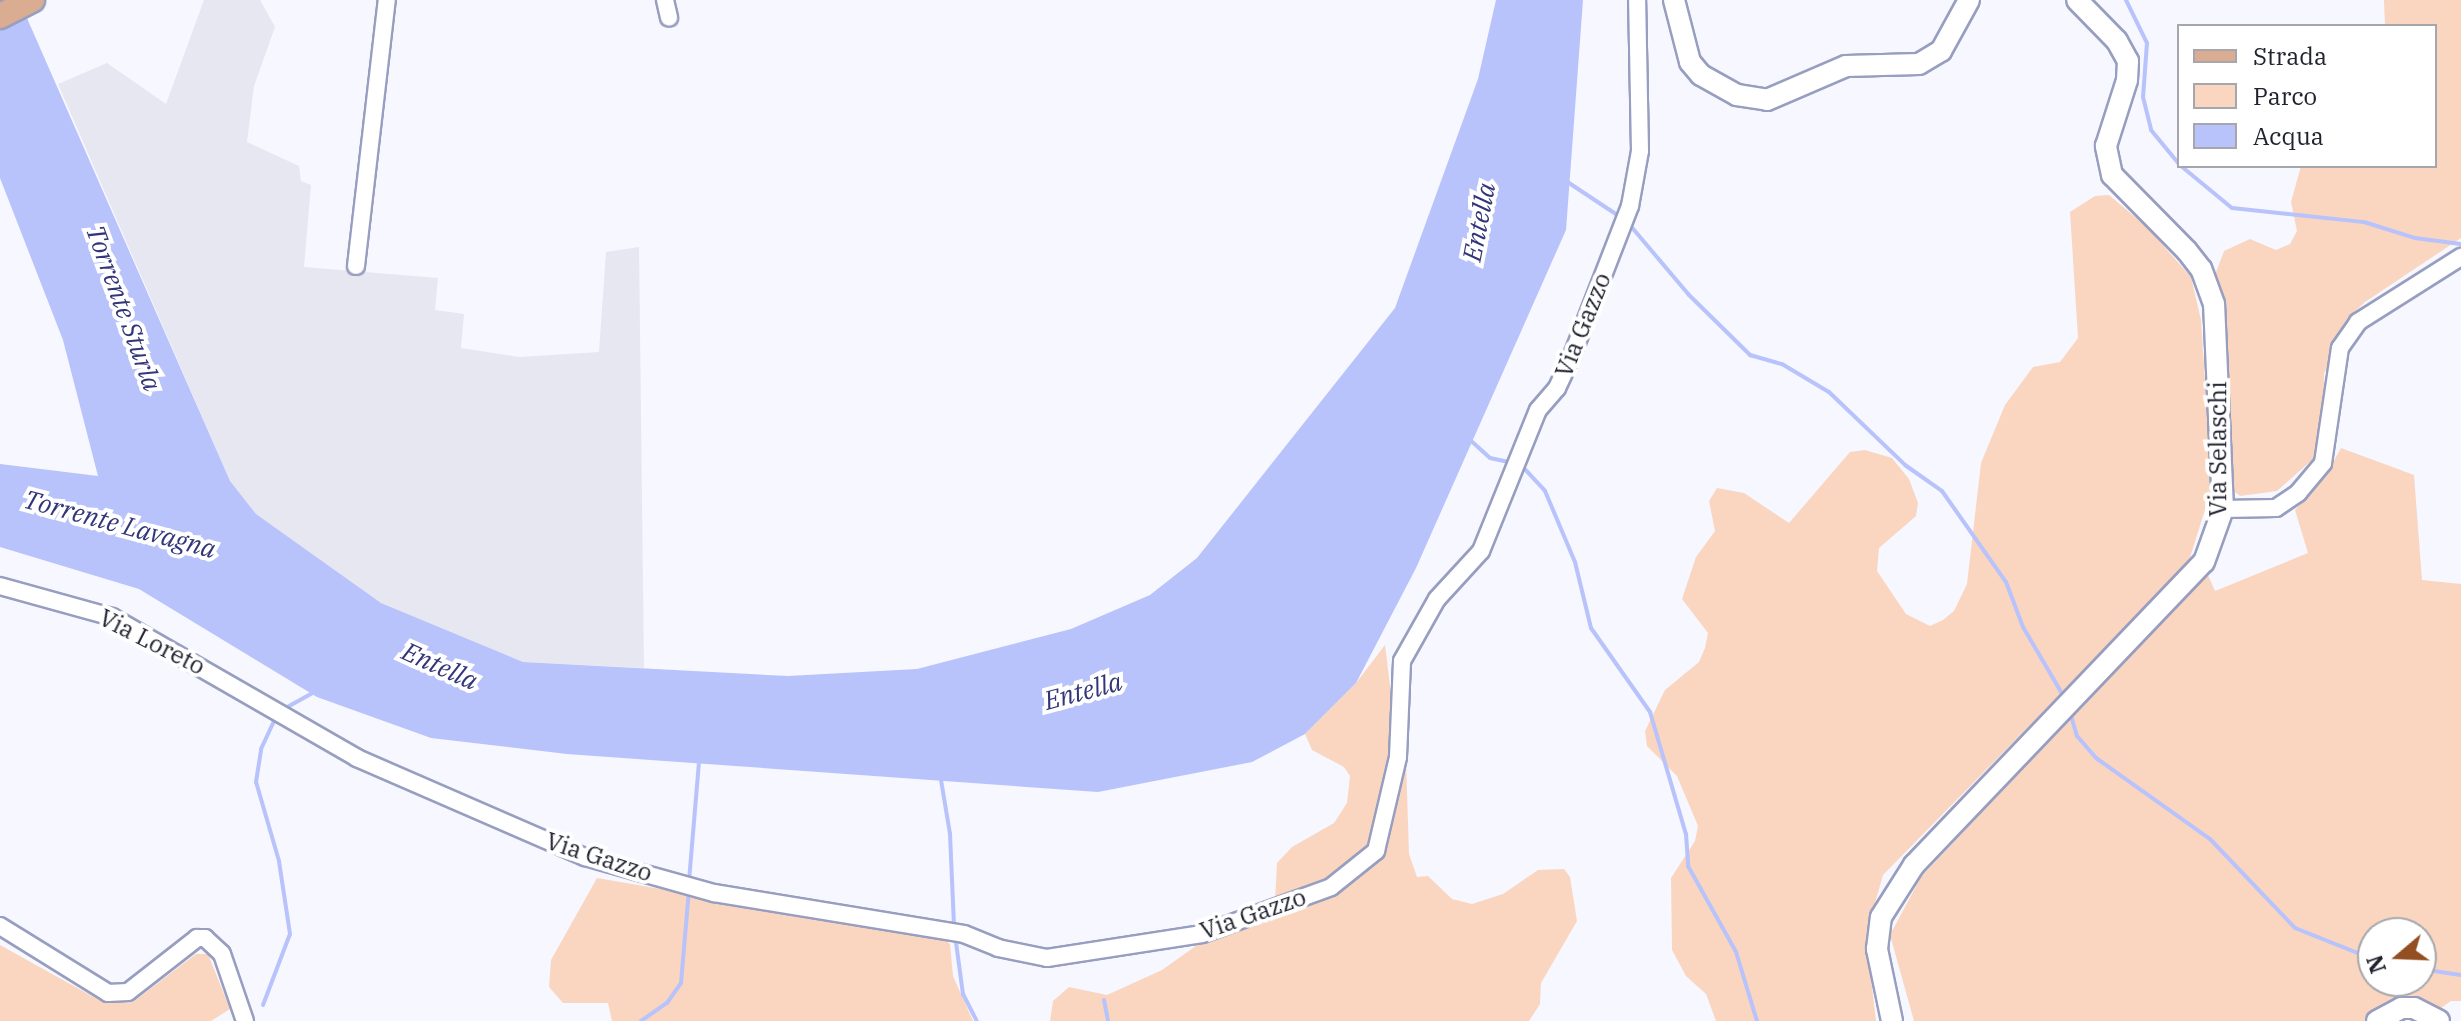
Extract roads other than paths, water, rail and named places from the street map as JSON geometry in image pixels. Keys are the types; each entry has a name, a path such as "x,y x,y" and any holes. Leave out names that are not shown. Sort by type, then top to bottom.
{"main road":[{"path":"0,16 31,0"}],"street":[{"path":"356,266 387,0"},
{"path":"665,0 669,18"},
{"name":"Via Gazzo","path":"252,697 411,785 585,857 714,893 964,934 1031,955 1070,957 1202,934 1331,887 1361,868 1376,851 1398,757 1402,661 1437,599 1481,551 1532,423 1573,353 1630,206 1640,151 1637,0"},
{"path":"1674,0 1690,62 1701,75 1737,95 1767,100 1846,66 1919,64 1941,51 1969,0"},
{"name":"Via Selaschi","path":"1892,1021 1877,949 1881,917 1914,865 2204,562 2223,509 2214,304 2201,269 2187,251 2112,175 2106,146 2127,80 2128,61 2117,41 2077,0"},
{"path":"2223,509 2276,508 2298,493 2323,463 2340,348 2358,322 2461,257"},
{"name":"Via Loreto","path":"0,586 112,617 252,697"},
{"path":"0,926 108,993 128,992 197,938 205,938 222,954 245,1021"},
{"path":"2377,1021 2388,1013 2414,1008 2439,1021"}],"water":[{"path":"0,0 19,0 230,481 256,514 381,603 523,662 788,676 917,669 1071,629 1150,595 1197,558 1395,308 1478,79 1496,0 1583,0 1566,230 1416,568 1356,683 1305,734 1252,762 1098,792 567,754 431,738 317,697 139,589 0,547 0,464 98,476 63,340 0,178"}],"waterway":[{"path":"2126,0 2147,43 2143,97 2151,130 2177,162"},
{"path":"2183,168 2232,208 2364,222 2415,238 2461,244"},
{"path":"1566,181 1622,218"},
{"path":"1629,224 1689,295 1750,355 1782,364 1829,392 1905,465 1942,491 2006,582 2023,627 2064,697"},
{"path":"1469,439 1490,458 1513,463"},
{"path":"1521,465 1545,491 1575,562 1591,628 1650,712 1686,834 1688,866 1736,952 1757,1021"},
{"path":"282,710 315,692"},
{"path":"2070,712 2077,736 2096,758 2210,839 2295,928 2357,953"},
{"path":"263,1005 290,934 279,861 256,782 261,749 276,717"},
{"path":"689,881 699,762"},
{"path":"941,780 950,834 954,927"},
{"path":"641,1021 667,1003 681,983 689,890"},
{"path":"955,935 963,994 977,1021"},
{"path":"2437,971 2461,975"},
{"path":"1104,1000 1108,1021"}],"water label":[{"name":"Entella","path":"1479,222"},
{"name":"Torrente Sturla","path":"124,308"},
{"name":"Torrente Lavagna","path":"120,524"},
{"name":"Entella","path":"440,666"},
{"name":"Entella","path":"1083,691"}]}
